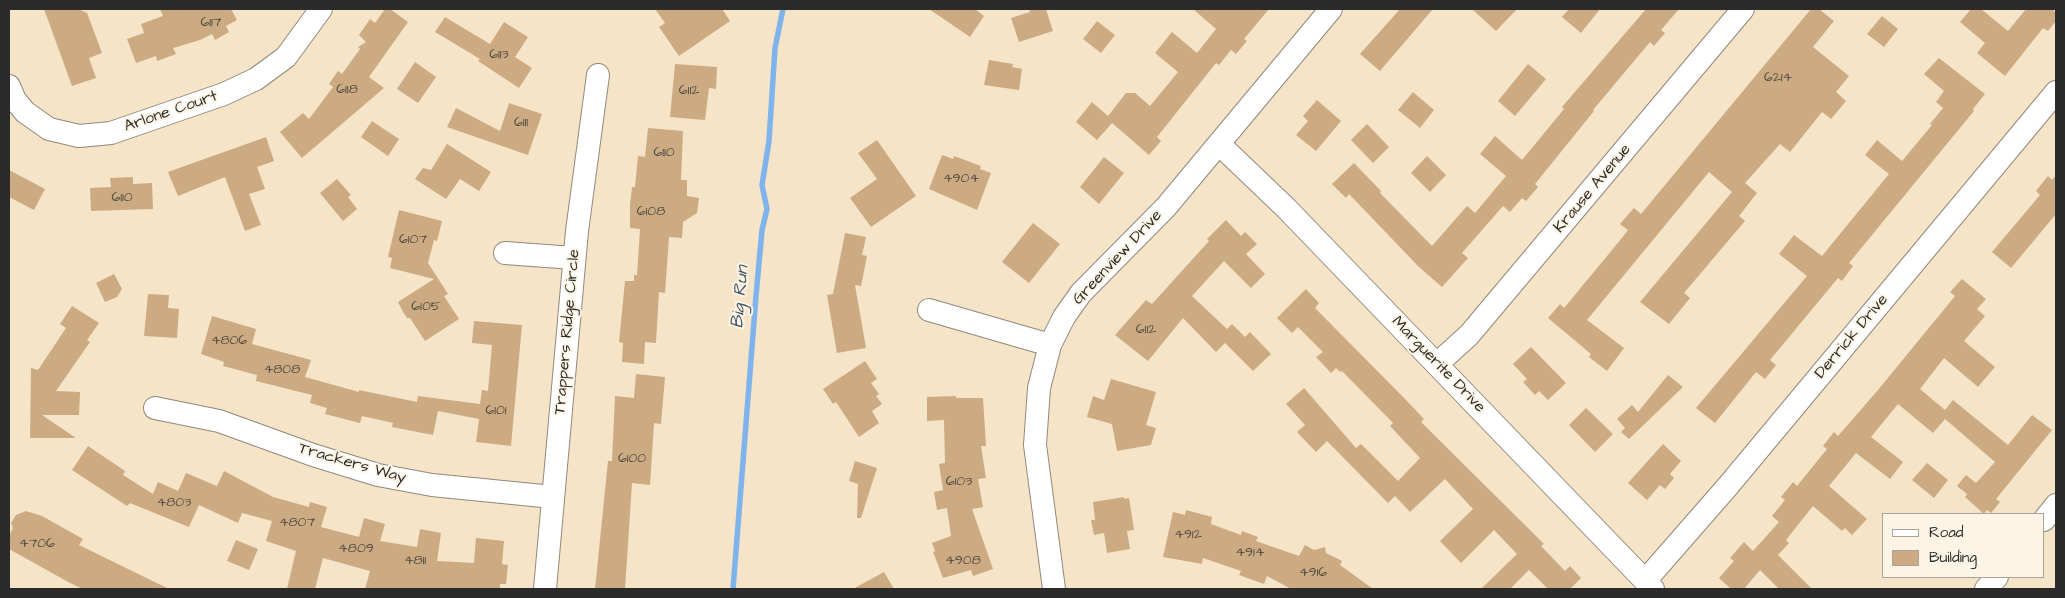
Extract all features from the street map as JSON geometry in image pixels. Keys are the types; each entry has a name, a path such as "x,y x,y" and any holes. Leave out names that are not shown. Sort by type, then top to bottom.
{"street":[{"name":"Arlone Court","path":"9,86 15,100 25,112 49,129 79,136 111,133 224,94 256,79 286,57 321,9"},
{"name":"Greenview Drive","path":"1054,589 1035,445 1039,388 1050,345 1064,317 1081,292 1166,207 1331,9"},
{"name":"Krause Avenue","path":"1437,364 1475,328 1743,9"},
{"name":"Trappers Ridge Circle","path":"545,589 582,175 598,75"},
{"name":"Derrick Drive","path":"1649,585 1728,486 2056,92"},
{"name":"Marguerite Drive","path":"1220,144 1286,208 1649,585"},
{"path":"505,253 574,258"},
{"path":"929,310 1050,345"},
{"name":"Trackers Way","path":"155,408 219,421 313,455 378,475 441,486 553,497"},
{"path":"2045,519 2056,506"},
{"path":"1986,589 1996,578"}],"building":[{"path":"44,9 78,9 87,13 102,53 89,58 96,78 72,86"},
{"path":"160,9 231,9 237,20 226,26 229,32 215,40 212,34 200,40 173,48 176,54 157,61 156,56 136,63 127,39 144,33 141,24 163,16"},
{"path":"385,9 390,9 408,22 369,77 384,88 302,158 280,132 303,113 309,119 333,87 329,84 338,71 342,74 360,49 358,47 366,42 359,35 370,19 375,23"},
{"path":"655,9 722,9 730,21 679,56 659,27 665,23"},
{"path":"929,9 975,9 984,16 970,37"},
{"path":"1029,9 1046,9 1053,31 1019,42 1011,18 1030,12"},
{"path":"1193,9 1269,9 1244,39 1247,41 1236,54 1231,50 1219,65 1216,63 1157,137 1161,141 1149,155 1112,123 1097,140 1076,122 1092,102 1108,116 1126,93 1135,93 1150,106 1178,72 1155,53 1172,32 1197,53 1216,29"},
{"path":"1400,9 1433,9 1380,71 1360,54"},
{"path":"1472,9 1517,9 1496,31"},
{"path":"1569,9 1600,9 1581,33 1562,17"},
{"path":"1646,9 1679,9 1661,30 1665,33 1654,46 1650,42 1593,110 1535,184 1538,187 1526,201 1522,198 1510,212 1503,206 1462,253 1468,258 1442,287 1419,267 1349,194 1346,198 1332,184 1354,163 1381,191 1380,193 1432,246 1467,206 1475,213 1506,176 1480,154 1495,136 1522,160 1564,109 1562,107"},
{"path":"1811,9 1819,9 1834,21 1813,47 1849,76 1836,92 1846,101 1831,119 1822,112 1790,152 1780,144 1745,183 1757,193 1739,216 1745,221 1684,293 1690,298 1669,324 1640,302 1732,192 1709,172 1587,320 1624,348 1607,371 1589,357 1591,354 1548,318 1560,304 1564,308 1628,230 1620,224 1634,208 1641,214"},
{"path":"1971,9 1981,9 2008,31 2026,9 2052,9 2056,13 2056,21 2048,31 2043,28 2005,76 1977,53 1985,43 1960,22"},
{"path":"1882,16 1898,29 1884,47 1867,34"},
{"path":"445,17 490,44 504,22 528,37 515,57 532,68 519,88 478,61 480,59 435,32"},
{"path":"1097,21 1115,35 1101,53 1083,39"},
{"path":"1939,58 1985,94 1973,109 1974,111 1849,263 1853,266 1842,281 1838,278 1770,360 1776,365 1765,379 1756,372 1715,423 1696,408 1807,276 1779,254 1794,235 1822,256 1889,174 1865,155 1877,140 1902,161 1932,125 1930,124 1943,108 1936,102 1944,91 1924,74"},
{"path":"989,60 1013,64 1012,67 1022,69 1019,90 984,85"},
{"path":"415,62 436,77 418,103 397,89"},
{"path":"675,64 717,67 716,89 709,88 705,120 670,117"},
{"path":"1528,64 1546,79 1515,116 1498,101"},
{"path":"1413,92 1434,110 1420,128 1398,110"},
{"path":"1317,100 1341,121 1316,151 1296,135 1308,121 1303,116"},
{"path":"509,103 542,114 528,155 447,127 456,108 500,131"},
{"path":"372,121 399,139 388,156 361,137"},
{"path":"1367,124 1389,147 1373,163 1351,140"},
{"path":"648,128 683,131 681,180 687,180 687,196 699,198 697,213 683,222 682,238 669,237 665,293 659,292 656,343 645,342 644,364 622,362 623,343 619,342 625,281 634,281 634,275 637,275 640,229 630,228 630,205 632,187 635,187 638,156 645,157"},
{"path":"266,137 274,161 257,167 265,189 249,194 261,225 245,231 225,177 178,196 168,172"},
{"path":"877,140 916,196 871,227 850,198 877,179 858,153"},
{"path":"447,144 491,172 479,191 460,179 446,199 415,179 423,168 431,170"},
{"path":"942,155 953,159 954,156 981,166 980,169 991,173 977,210 929,189"},
{"path":"1427,156 1446,175 1430,192 1411,173"},
{"path":"1104,157 1124,173 1099,204 1080,187"},
{"path":"9,170 45,189 34,210 9,197"},
{"path":"2056,175 2056,214 2011,268 1992,252 2040,195 2036,191 2048,176 2052,180"},
{"path":"133,177 133,184 152,183 153,209 91,211 90,188 111,187 110,178"},
{"path":"337,179 351,195 348,197 357,209 343,221 320,193"},
{"path":"399,210 442,221 437,241 434,240 428,263 448,294 444,296 459,319 425,341 410,318 407,318 398,302 434,279 390,268 392,258 388,257"},
{"path":"1226,220 1241,236 1245,232 1257,244 1246,254 1265,274 1251,288 1224,261 1192,296 1227,329 1232,324 1245,337 1250,332 1271,354 1253,371 1225,343 1216,352 1183,318 1148,361 1115,335 1146,300 1152,304 1209,241 1207,239"},
{"path":"1033,223 1060,244 1029,283 1002,262"},
{"path":"845,233 866,237 862,255 867,256 861,286 855,285 866,348 837,353 827,295 833,294"},
{"path":"114,274 122,289 117,297 105,302 96,283"},
{"path":"1962,279 1986,299 1977,309 1985,316 1964,341 1995,367 1978,387 1944,358 1920,389 1945,410 1953,400 2008,445 2032,415 2052,430 1996,499 2000,502 1991,513 1987,510 1983,513 1965,497 1967,494 1957,486 1966,475 1976,483 1995,462 1945,419 1933,433 1898,404 1871,437 1903,462 1890,479 1856,453 1829,486 1867,519 1852,535 1845,528 1842,531 1813,506 1786,540 1789,543 1778,555 1812,589 1779,589 1760,570 1744,589 1731,589 1719,578 1734,561 1730,558 1744,542 1753,551 1779,522 1772,516 1785,500 1781,497 1793,482 1797,486 1827,449 1823,446 1834,432 1838,436 1878,390 1955,296 1950,292"},
{"path":"1306,289 1319,303 1315,308 1424,419 1421,422 1544,544 1541,546 1565,571 1570,566 1581,578 1570,589 1548,589 1529,570 1510,589 1481,589 1517,554 1494,530 1461,563 1440,541 1473,509 1445,479 1410,512 1395,496 1388,503 1327,441 1316,452 1297,432 1305,425 1286,404 1304,388 1356,448 1361,444 1398,481 1420,458 1390,426 1393,423 1342,371 1340,372 1336,368 1331,373 1316,357 1323,352 1298,327 1292,333 1277,318"},
{"path":"148,294 169,295 168,308 179,309 177,338 144,336"},
{"path":"72,306 99,323 87,340 90,342 56,391 80,392 79,415 42,415 76,438 30,438 31,368 38,370 66,328 60,324"},
{"path":"212,316 256,329 252,344 311,360 305,377 359,392 359,390 417,402 418,396 480,404 482,390 488,391 492,345 472,343 474,321 522,325 511,446 476,442 479,419 438,411 433,435 392,427 393,423 362,416 360,423 325,414 327,408 310,403 312,395 256,381 257,375 223,366 224,362 201,354"},
{"path":"1531,347 1566,383 1548,400 1539,391 1535,395 1523,382 1527,379 1513,364"},
{"path":"865,361 877,379 871,383 879,394 876,396 882,404 872,411 879,423 859,437 836,402 833,404 823,389"},
{"path":"636,374 665,377 661,424 654,423 650,485 632,483 625,589 595,589 608,461 612,461 615,396 634,398"},
{"path":"1668,375 1683,387 1629,439 1621,432 1625,428 1617,419 1632,405 1638,412"},
{"path":"1111,379 1156,392 1146,425 1156,428 1151,445 1117,451 1112,424 1087,417 1093,396 1104,400"},
{"path":"956,396 956,398 983,398 986,446 981,446 986,478 978,479 983,507 972,509 993,569 973,576 971,570 943,578 933,552 935,551 932,543 951,536 947,508 937,510 934,492 943,490 939,464 945,463 944,420 927,421 927,397"},
{"path":"1586,408 1613,434 1595,452 1569,425"},
{"path":"1663,444 1681,461 1670,474 1674,478 1665,489 1660,485 1647,500 1628,483"},
{"path":"88,446 125,471 123,475 153,494 158,482 178,491 186,473 217,486 224,471 273,497 309,507 310,502 327,507 321,527 359,537 364,518 385,524 380,541 417,547 420,529 441,533 437,561 474,563 476,538 504,541 502,564 508,565 506,584 500,584 500,589 365,589 370,571 323,558 315,589 287,589 296,551 266,541 272,521 242,513 238,523 199,505 189,527 130,503 127,506 72,470"},
{"path":"855,461 877,468 861,518 857,518 858,484 849,481"},
{"path":"1927,463 1948,480 1934,498 1912,480"},
{"path":"1124,497 1124,499 1129,498 1134,530 1127,531 1130,549 1107,553 1104,533 1094,535 1091,520 1095,520 1093,502"},
{"path":"1186,510 1212,517 1211,524 1241,535 1242,531 1258,537 1256,541 1299,556 1305,545 1314,550 1325,547 1326,553 1342,561 1340,565 1373,589 1291,589 1267,576 1264,584 1239,575 1241,571 1203,558 1202,564 1163,557 1173,512 1185,515"},
{"path":"26,511 42,516 83,539 79,545 169,589 83,589 70,583 9,549 9,536 13,528 11,523 16,515"},
{"path":"236,540 258,549 249,570 227,561"},
{"path":"884,572 894,589 853,589"}],"waterway":[{"name":"Big Run","path":"733,589 756,296 762,230 767,209 762,185 769,141 775,48 783,9"}]}
